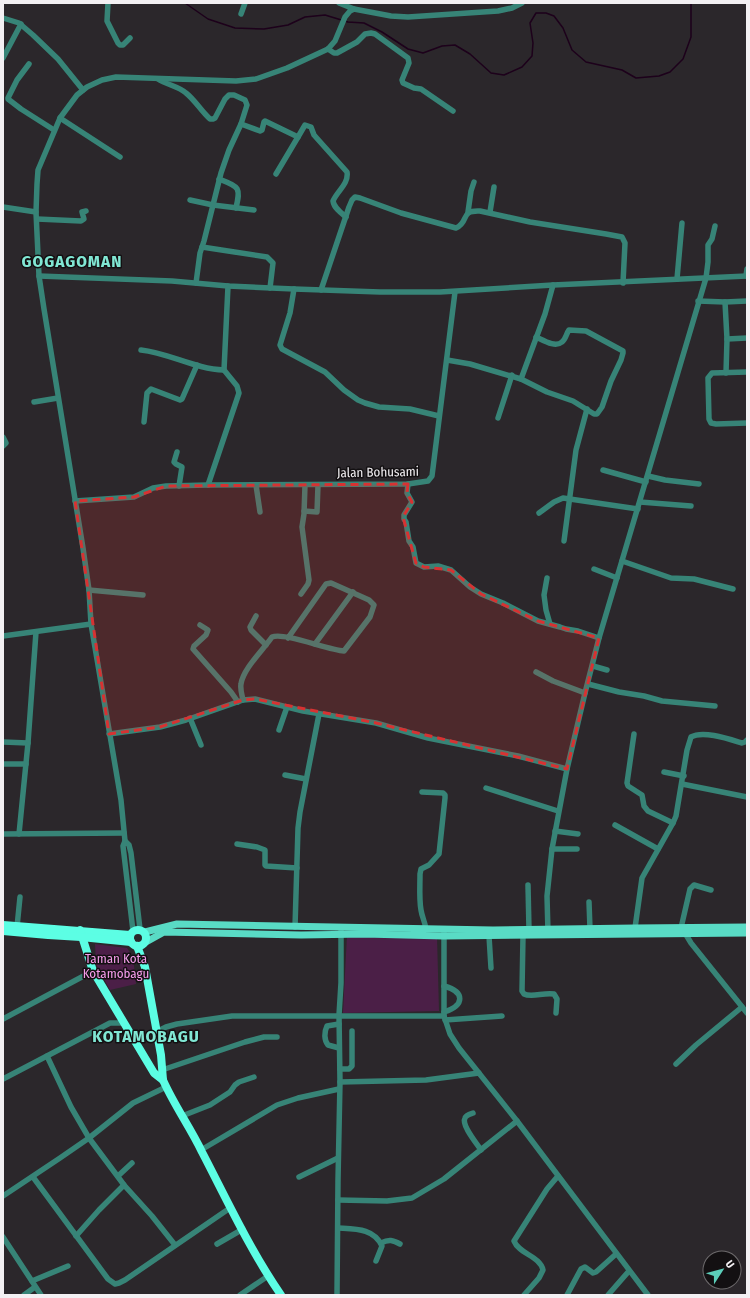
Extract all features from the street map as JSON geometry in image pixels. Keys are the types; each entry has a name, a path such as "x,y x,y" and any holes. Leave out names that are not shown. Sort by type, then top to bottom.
{"highway":[{"path":"3,925 81,933 136,936"},
{"path":"3,931 48,935 81,933"},
{"path":"81,933 93,971 154,1073 164,1083 201,1150 230,1208 268,1276 281,1295"},
{"path":"136,936 142,945 146,942"},
{"path":"136,936 145,967 161,1055 164,1083"},
{"path":"146,1058 161,1055"}],"main road":[{"path":"136,936 177,924 295,927 341,930 426,929 444,933 489,936 523,936 590,929 635,928 747,932"},
{"path":"146,942 164,932 301,935 341,930 365,934 528,930 548,933 747,927"}],"street":[{"path":"108,3 106,21 118,43 121,46 130,38"},
{"path":"241,14 245,3"},
{"path":"339,3 354,9 391,16 408,17 498,12 522,3"},
{"path":"136,936 123,846 125,841 121,800 91,624 89,590 83,546 39,276 36,212 38,170 60,118 70,103 83,90 94,83 109,78 128,77 181,80 248,80 270,75 320,54 328,49 335,41 345,17 354,9"},
{"path":"3,18 21,24 50,51 83,90"},
{"path":"3,58 21,24"},
{"path":"328,49 334,53 337,53 357,42 365,34 375,34 408,58 409,63 402,83 423,91 453,111"},
{"path":"29,64 17,80 8,99 54,130"},
{"path":"156,78 187,93 210,119 214,118 225,99 230,95 234,95 245,100 248,105 224,161 200,253 196,283"},
{"path":"60,118 120,157"},
{"path":"241,124 260,131 262,130 264,122 266,121 298,137"},
{"path":"276,174 305,125 311,127 314,135 347,172 348,177 346,182 333,201 333,205 346,217"},
{"path":"219,179 232,184 238,191 239,195 236,208"},
{"path":"321,290 352,200 355,197 401,213 456,228 462,225 468,212 474,182"},
{"path":"490,212 494,187"},
{"path":"190,200 213,205 254,210"},
{"path":"3,208 36,212"},
{"path":"37,219 81,221 84,219 82,212 86,211"},
{"path":"468,212 490,212 530,222 622,237 625,243 623,282"},
{"path":"677,279 682,223"},
{"path":"548,933 547,896 552,849 567,769 599,638 706,278 708,245 712,240 715,226"},
{"path":"202,248 268,257 273,263 270,288"},
{"path":"39,276 294,289 380,292 455,292 553,285 747,276 747,269"},
{"path":"521,378 545,314 553,285"},
{"path":"208,485 239,393 237,386 224,370 228,286"},
{"path":"294,289 290,313 280,345 282,349 325,372 350,395 365,403 379,407 410,409 439,416"},
{"name":"Jalan Bohusami","path":"75,501 134,497 153,488 166,486 408,484 425,482 431,479 455,292"},
{"path":"698,301 747,302"},
{"path":"725,302 727,339 726,373"},
{"path":"447,360 470,364 521,378 547,392 573,401 595,415 600,412 611,381 621,360 623,350 586,331 569,330 564,340 558,344 536,337"},
{"path":"727,339 747,338"},
{"path":"141,350 159,353 210,369 224,370"},
{"path":"144,422 149,390 151,389 180,400 182,399 197,365"},
{"path":"747,372 712,374 708,378 709,419 711,423 747,423"},
{"path":"498,418 512,375"},
{"path":"34,402 58,398"},
{"path":"564,541 576,450 587,409"},
{"path":"3,436 6,443 3,446"},
{"path":"177,452 174,462 182,468 179,486"},
{"path":"603,470 646,482"},
{"path":"648,476 664,480 699,484"},
{"path":"304,511 317,512 318,484"},
{"path":"408,484 406,493 412,502 404,515 404,519 406,522 409,541 413,547 416,563 424,567 438,566 451,570 470,587 481,594 538,621 599,638"},
{"path":"256,485 260,512"},
{"path":"301,594 309,580 302,531 305,485"},
{"path":"539,513 559,499 563,498 638,509"},
{"path":"640,502 690,506"},
{"path":"622,560 671,578 694,579 733,589"},
{"path":"594,569 617,578"},
{"path":"547,578 544,595 550,624"},
{"path":"240,701 241,683 247,670 266,645 275,636 342,651 347,649 370,617 374,606 372,602 353,592 331,583 326,584 288,638"},
{"path":"89,590 143,595"},
{"path":"315,644 353,592"},
{"path":"256,616 250,627 251,630 266,645"},
{"path":"3,636 91,624"},
{"path":"200,625 208,630 206,635 194,646 193,649 240,701"},
{"path":"19,834 28,743 36,632"},
{"path":"592,666 607,670"},
{"path":"536,672 553,681 585,693"},
{"path":"588,684 662,701 716,706"},
{"path":"109,734 160,727 240,701 255,699 319,714 363,720 428,738 518,756 567,769"},
{"path":"278,730 287,707"},
{"path":"295,927 299,823 319,714"},
{"path":"190,718 200,745"},
{"path":"634,734 627,783 628,786 642,795 644,806 648,811 673,823"},
{"path":"635,928 642,878 676,816 690,740 693,736 711,735 742,743 747,740"},
{"path":"3,742 28,743"},
{"path":"3,764 26,764"},
{"path":"664,772 684,776"},
{"path":"285,775 306,779"},
{"path":"682,784 747,797"},
{"path":"486,788 558,812"},
{"path":"422,792 443,793 445,795 439,854 429,865 421,869 420,874 420,905 426,929"},
{"path":"615,825 658,849"},
{"path":"555,830 578,834"},
{"path":"3,834 124,833"},
{"path":"237,844 257,847 265,850 266,866 297,868"},
{"path":"552,849 577,849"},
{"path":"528,885 528,930"},
{"path":"711,890 694,885 690,889 684,930 691,943 747,1013"},
{"path":"17,927 20,896"},
{"path":"589,902 590,929"},
{"path":"337,1295 341,930"},
{"path":"444,933 444,1016 450,1034 459,1048 517,1121 648,1295"},
{"path":"489,936 491,968"},
{"path":"523,936 522,991 527,995 554,994 557,999 556,1013"},
{"path":"3,1018 93,971"},
{"path":"444,986 452,988 458,994 459,1000 456,1006 444,1016"},
{"path":"676,1064 696,1045 742,1007"},
{"path":"110,1023 117,1012"},
{"path":"156,1032 177,1024 227,1016 502,1016"},
{"path":"3,1079 110,1023 124,1023"},
{"path":"339,1024 327,1026 325,1034 325,1042 328,1045 339,1048"},
{"path":"340,1069 349,1069 352,1066 352,1031"},
{"path":"162,1070 245,1042 264,1037 277,1037"},
{"path":"47,1056 70,1107 88,1138 124,1185 152,1216 175,1245"},
{"path":"340,1082 426,1080 479,1073"},
{"path":"182,1116 210,1105 230,1092 239,1082 254,1077"},
{"path":"3,1196 33,1177 88,1138 133,1103 164,1083"},
{"path":"201,1150 277,1105 298,1098 339,1089"},
{"path":"473,1113 467,1116 463,1122 466,1129 481,1150"},
{"path":"338,1200 387,1201 412,1198 444,1178 517,1121"},
{"path":"298,1177 338,1158"},
{"path":"118,1176 132,1163"},
{"path":"524,1295 539,1278 543,1270 540,1263 518,1248 514,1241 547,1189 558,1176"},
{"path":"33,1177 108,1279 115,1284 125,1280 230,1208"},
{"path":"76,1236 124,1185"},
{"path":"338,1228 365,1230 369,1232 381,1243 382,1246 376,1261"},
{"path":"216,1244 243,1229"},
{"path":"4,1240 40,1295"},
{"path":"381,1243 393,1240 400,1244"},
{"path":"567,1295 581,1269 585,1267 593,1272 596,1272 616,1254"},
{"path":"32,1281 68,1266"},
{"path":"608,1295 629,1271"},
{"path":"240,1295 268,1276"},
{"path":"24,1295 36,1287"}],"highlighted area":[{"path":"408,484 407,493 412,502 403,517 416,563 424,567 451,570 481,594 538,621 599,638 567,769 376,723 255,699 243,700 160,727 109,734 75,501 134,497 166,486"}],"green space":[{"path":"347,935 437,936 439,1011 343,1013"},
{"name":"Taman Kota Kotamobagu","path":"95,944 127,948 133,957 136,984 110,990 96,964"}],"waterway":[{"path":"185,3 208,19 235,28 264,29 288,25 305,17 325,15 348,22 364,23 382,32 408,49 423,53 442,46 455,45 470,54 491,73 504,75 522,67 532,56 533,43 530,23 536,13 546,13 554,16 563,28 572,50 586,62 622,70 636,78 659,76 670,72 683,59 691,37 691,3"}],"district":[{"name":"GOGAGOMAN","path":"72,261"},
{"name":"KOTAMOBAGU","path":"146,1036"}]}
